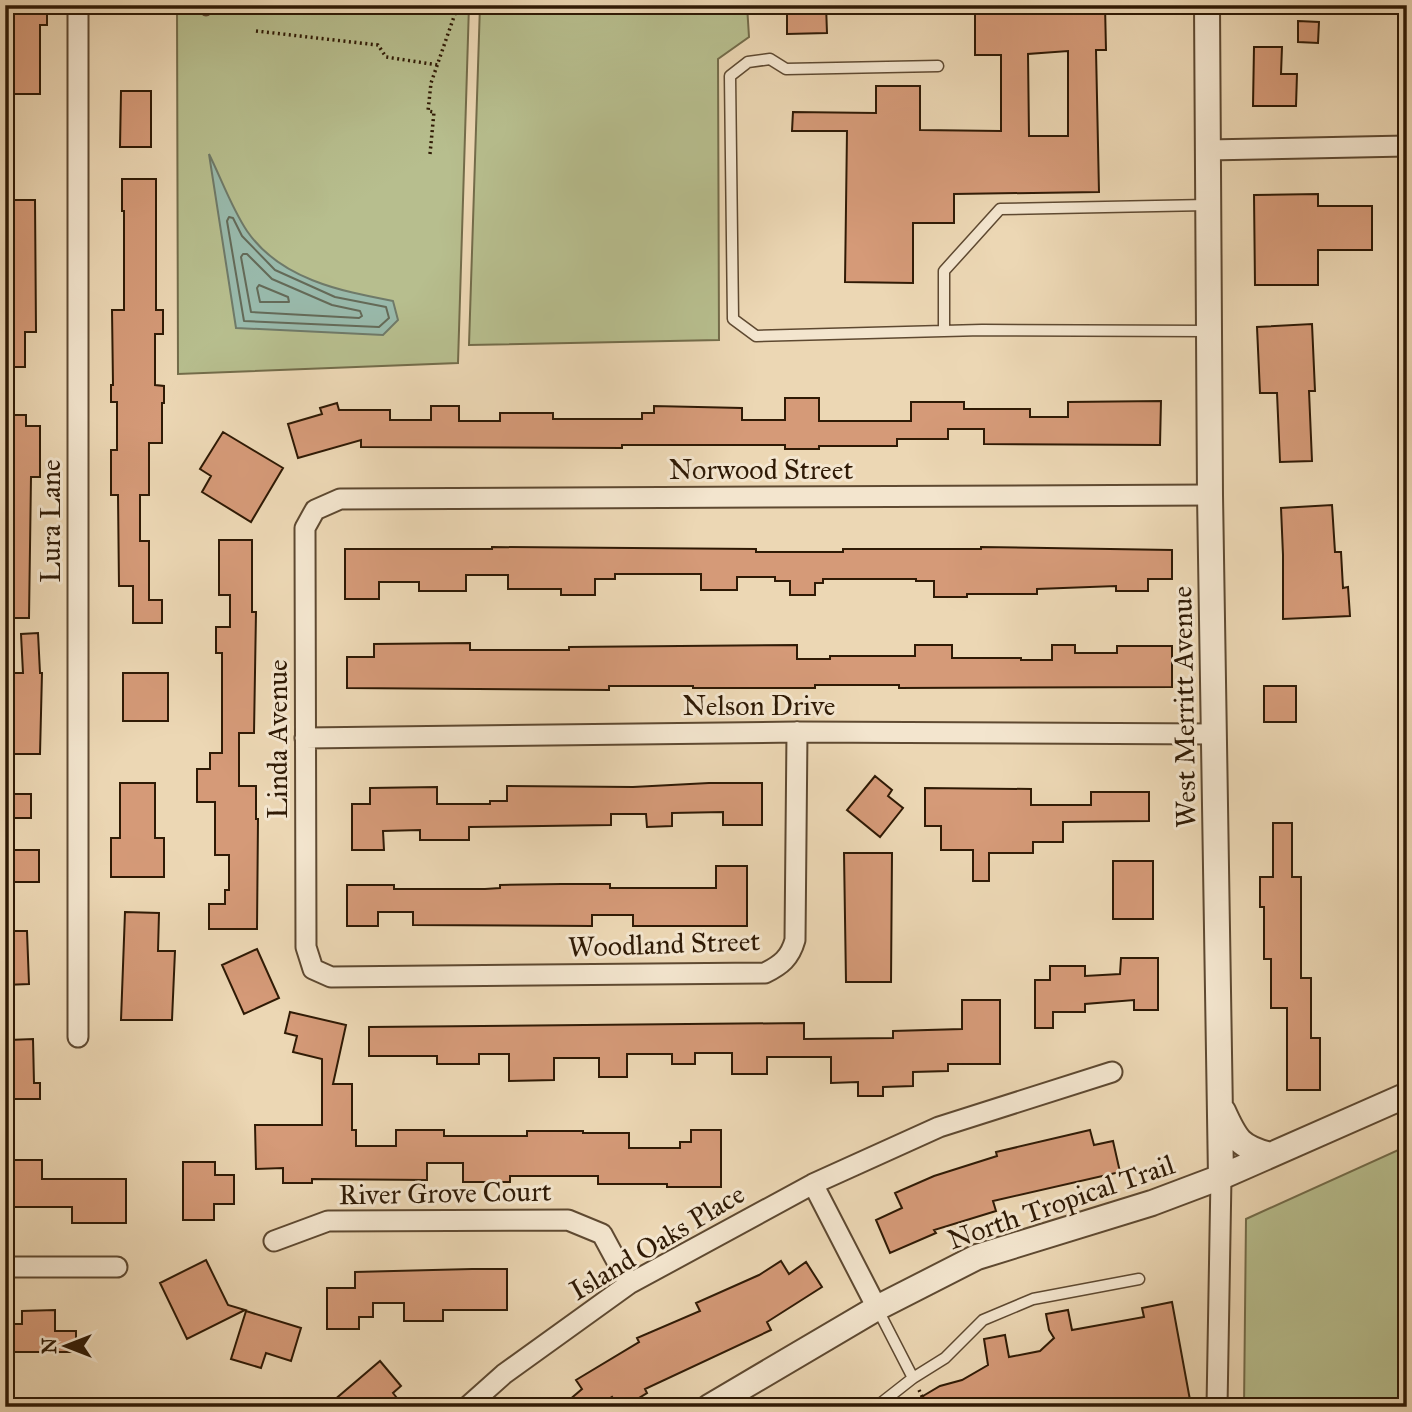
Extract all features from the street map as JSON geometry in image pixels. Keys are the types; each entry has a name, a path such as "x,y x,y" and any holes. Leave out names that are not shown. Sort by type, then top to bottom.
{"street":[{"name":"Lura Lane","path":"78,5 78,1037"},
{"name":"West Merritt Avenue","path":"1207,5 1210,495 1221,1177 1217,1407"},
{"path":"1207,150 1407,146"},
{"name":"Norwood Street","path":"315,510 340,499 1210,495"},
{"name":"Linda Avenue","path":"313,969 306,947 305,528 315,510"},
{"name":"Nelson Drive","path":"305,738 797,732 1215,734"},
{"name":"Woodland Street","path":"313,969 331,977 765,973 780,966 791,954 795,940 797,732"},
{"name":"Island Oaks Place","path":"467,1407 504,1374 629,1284 813,1184 939,1127 1112,1072"},
{"name":"North Tropical Trail","path":"709,1407 877,1308 977,1257 1152,1203 1221,1177 1407,1095"},
{"path":"1220,1104 1241,1144 1250,1150 1270,1155"},
{"path":"813,1184 877,1308"},
{"name":"River Grove Court","path":"274,1241 328,1221 568,1220 602,1234 629,1284"},
{"path":"5,1267 117,1267"}],"lane":[{"path":"938,66 786,69 770,59 748,62 730,76 733,319 756,336 944,330 1209,331"},
{"path":"944,330 944,271 1000,209 1207,205"},
{"path":"876,1407 913,1378 945,1358 983,1320 1033,1299 1139,1279"},
{"path":"877,1308 913,1378"}],"path":[{"path":"430,154 434,112 428,111 431,83 458,5"},
{"path":"256,31 378,45 386,57 438,65"}],"green space":[{"path":"177,5 469,5 458,363 178,374"},
{"path":"480,5 747,5 749,37 718,59 719,340 469,345"},
{"path":"1407,1146 1407,1407 1244,1407 1246,1219"}],"water":[{"path":"209,154 247,231 276,261 294,272 332,287 393,301 398,320 383,335 236,328"}],"building":[{"path":"5,5 47,5 47,25 40,25 40,94 10,94 10,25 5,25"},
{"path":"787,5 826,5 827,33 787,34"},
{"path":"975,5 1105,5 1106,50 1096,50 1099,192 954,194 954,223 913,223 913,283 845,282 847,131 792,131 793,112 876,113 876,86 920,86 920,130 1001,131 1001,55 975,55","holes":["1068,51 1068,136 1029,136 1028,54"]},
{"path":"1298,21 1319,22 1318,43 1298,42"},
{"path":"1254,47 1282,47 1281,74 1297,74 1296,106 1253,106"},
{"path":"121,91 151,91 151,147 120,147"},
{"path":"122,179 156,179 156,310 163,310 163,334 155,334 155,385 164,386 164,403 162,443 149,443 149,495 140,495 140,541 149,541 149,600 162,600 162,623 133,623 133,586 119,586 118,495 111,495 111,450 117,450 117,402 111,402 111,385 112,310 124,310"},
{"path":"1318,194 1318,206 1372,206 1372,250 1318,250 1318,285 1255,285 1254,195"},
{"path":"5,200 35,200 36,332 25,332 25,367 5,367 5,342 8,342"},
{"path":"1312,324 1315,391 1309,391 1312,461 1280,462 1277,393 1260,393 1257,327"},
{"path":"785,398 819,398 819,421 911,421 911,402 964,402 964,409 1030,409 1030,417 1068,417 1068,402 1161,401 1160,445 984,444 984,429 948,429 948,439 897,439 897,446 819,446 819,449 785,449 785,445 622,445 622,448 361,447 361,440 298,458 288,424 322,414 320,408 337,403 339,410 390,410 390,420 431,420 431,406 459,406 459,421 500,421 500,413 553,413 553,419 642,419 642,413 654,413 654,406 742,408 742,420 785,420"},
{"path":"7,415 26,415 26,426 40,426 40,477 31,477 29,618 5,618"},
{"path":"223,432 283,468 251,522 202,492 211,476 200,469"},
{"path":"1332,505 1335,552 1341,552 1343,588 1348,587 1350,616 1283,619 1281,508"},
{"path":"219,540 252,540 252,612 256,612 254,733 239,733 239,786 256,786 257,929 209,929 209,904 225,904 225,890 229,890 229,855 215,855 215,802 197,802 197,769 210,769 210,753 222,753 222,653 216,653 216,627 230,627 230,595 219,595"},
{"path":"981,547 1172,550 1172,579 1148,579 1148,591 1116,591 1116,586 1037,589 1037,594 934,597 934,581 916,579 823,579 823,583 815,583 815,595 790,595 790,581 775,581 775,577 737,577 737,590 701,590 701,574 615,574 615,579 595,579 595,595 561,595 561,589 508,589 508,575 466,575 466,591 419,591 419,582 379,582 379,599 345,599 345,549 756,549 756,552"},
{"path":"38,633 42,673 40,754 5,754 5,673 23,673 21,634"},
{"path":"470,643 470,650 797,645 797,659 830,659 830,656 915,656 915,645 952,645 952,658 1021,660 1052,660 1052,645 1075,645 1075,653 1117,653 1117,646 1172,646 1172,687 899,688 899,685 815,685 815,688 609,686 609,690 347,688 347,657 374,657 374,644"},
{"path":"123,673 168,673 168,721 123,721"},
{"path":"1264,686 1296,686 1296,722 1264,722"},
{"path":"875,776 892,790 888,796 903,808 880,837 847,810"},
{"path":"120,783 155,783 155,838 164,838 164,877 111,877 111,838 120,838"},
{"path":"762,783 762,825 723,825 723,812 672,813 672,826 647,827 646,814 611,814 611,825 469,827 469,840 420,840 420,830 383,831 384,850 352,850 352,804 370,804 370,788 437,787 437,804 490,804 490,801 507,801 507,786 633,787"},
{"path":"925,788 1031,789 1031,805 1091,805 1091,792 1149,792 1149,821 1063,822 1063,842 1033,842 1033,853 989,853 989,881 973,881 973,850 941,850 941,826 925,826"},
{"path":"5,794 31,794 31,818 5,818"},
{"path":"1273,823 1292,823 1292,877 1301,877 1301,978 1311,978 1311,1038 1320,1038 1320,1090 1287,1090 1287,1008 1271,1008 1271,959 1264,959 1264,907 1260,907 1260,877 1273,877"},
{"path":"5,850 39,850 39,882 5,882"},
{"path":"844,853 892,853 891,982 846,982"},
{"path":"1113,861 1153,861 1153,919 1113,919"},
{"path":"716,866 747,866 747,926 633,926 633,915 592,915 592,926 413,925 413,912 378,912 378,926 347,926 347,885 394,885 394,889 485,889 500,888 500,885 562,884 610,884 610,888 716,888"},
{"path":"125,912 159,913 158,951 175,951 172,1020 121,1020"},
{"path":"5,931 27,931 29,984 5,985"},
{"path":"257,949 279,998 244,1014 222,965"},
{"path":"1121,958 1158,958 1158,1010 1134,1010 1134,1000 1085,1004 1085,1012 1053,1012 1053,1028 1035,1028 1035,980 1050,980 1050,966 1085,966 1085,976 1120,974"},
{"path":"962,1000 1000,1000 1000,1064 948,1064 948,1071 913,1072 913,1086 883,1087 883,1096 858,1096 858,1082 831,1083 831,1057 767,1057 767,1074 732,1074 732,1053 695,1053 695,1064 672,1064 672,1054 627,1054 627,1077 599,1077 599,1058 554,1058 554,1080 509,1081 509,1054 479,1054 479,1064 437,1064 437,1056 369,1056 369,1027 804,1023 804,1039 893,1038 893,1031 962,1029"},
{"path":"290,1012 346,1025 333,1084 352,1084 352,1130 356,1130 356,1146 396,1146 396,1130 444,1130 444,1136 527,1136 527,1131 629,1133 629,1148 680,1148 680,1142 691,1142 691,1130 721,1130 721,1187 598,1184 598,1176 510,1176 510,1182 463,1182 463,1163 427,1163 427,1180 312,1179 312,1183 283,1183 283,1168 256,1169 255,1125 322,1125 322,1059 293,1052 297,1036 285,1033"},
{"path":"33,1039 34,1083 40,1083 40,1099 5,1099 5,1061 9,1061 9,1040"},
{"path":"1090,1130 1094,1145 1113,1141 1120,1172 993,1201 996,1211 934,1230 936,1233 890,1253 876,1220 902,1208 895,1193 934,1176 997,1156 996,1152"},
{"path":"5,1160 42,1160 42,1179 126,1179 126,1223 72,1223 72,1207 5,1207"},
{"path":"183,1162 215,1162 215,1175 234,1175 234,1204 214,1204 214,1220 183,1220"},
{"path":"206,1260 228,1305 245,1310 187,1339 160,1283"},
{"path":"781,1261 789,1274 806,1262 822,1287 767,1322 771,1330 645,1389 647,1393 624,1407 618,1407 612,1397 596,1407 561,1407 582,1389 576,1380 639,1342 637,1338 700,1311 696,1303 759,1275"},
{"path":"507,1269 507,1310 443,1310 443,1321 404,1321 404,1303 373,1303 373,1317 359,1317 359,1329 327,1329 327,1288 355,1288 355,1272"},
{"path":"1172,1302 1190,1400 1156,1407 929,1407 923,1396 940,1386 962,1380 988,1365 984,1339 1005,1335 1009,1357 1040,1351 1054,1338 1049,1330 1046,1314 1068,1310 1072,1330 1144,1317 1142,1308"},
{"path":"55,1310 55,1331 76,1331 76,1352 5,1352 5,1324 22,1324 22,1311"},
{"path":"246,1311 301,1328 291,1361 266,1353 261,1368 231,1359"},
{"path":"380,1361 401,1386 393,1393 404,1407 326,1407"}]}
